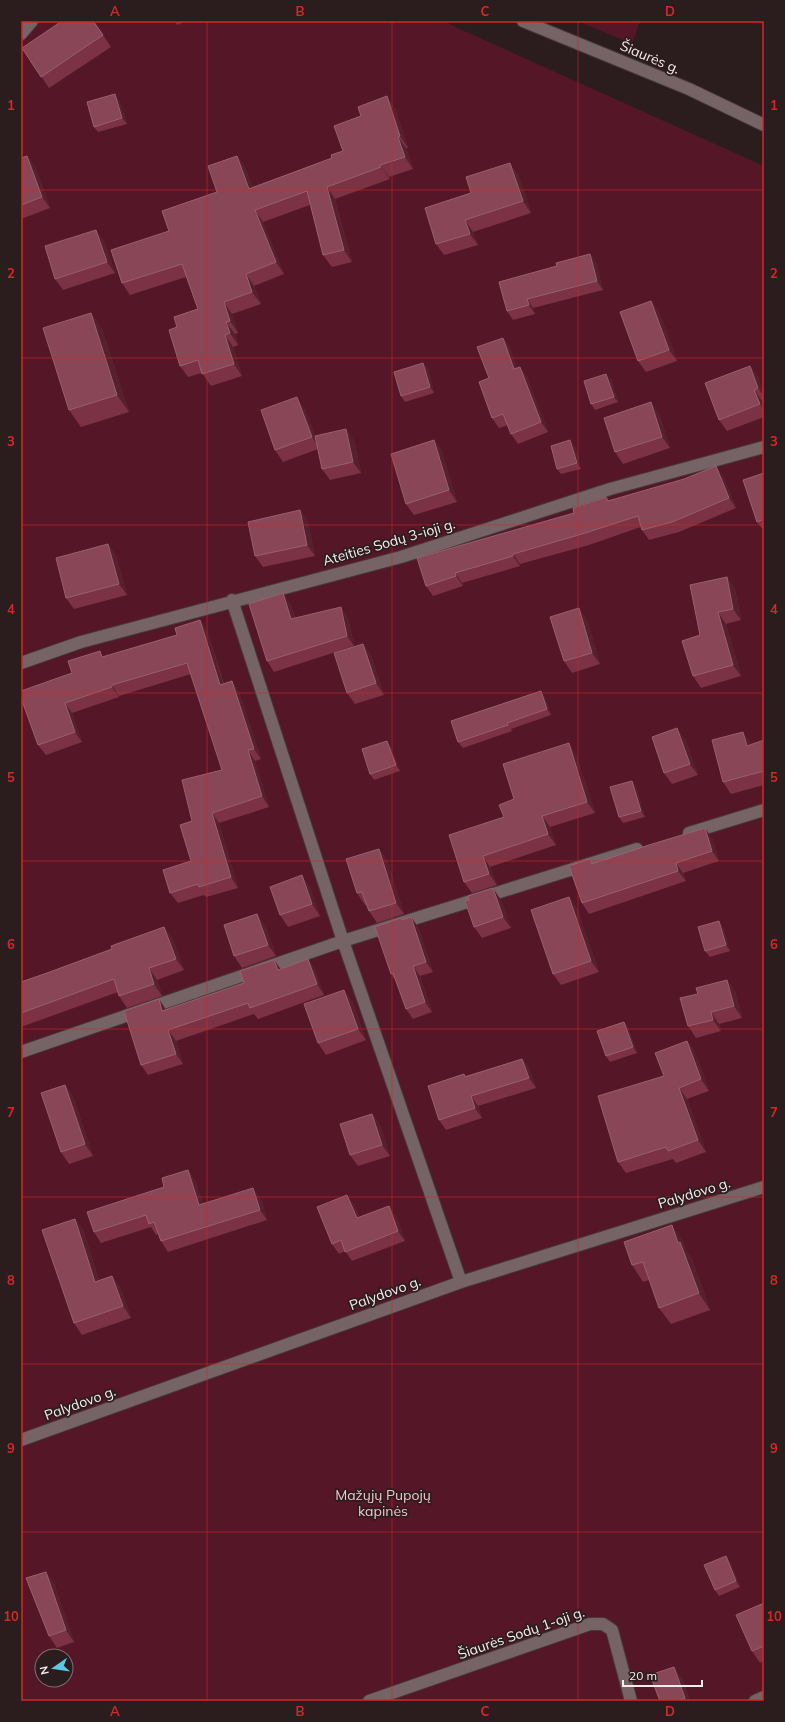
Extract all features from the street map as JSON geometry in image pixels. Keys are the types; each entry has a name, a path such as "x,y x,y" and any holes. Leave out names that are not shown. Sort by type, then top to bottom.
{"street":[{"path":"21,34 32,21"},
{"name":"Šiaurės g.","path":"523,21 689,89 764,126"},
{"name":"Ateities Sodų 3-ioji g.","path":"21,663 81,642 232,600 401,557 610,489 764,447"},
{"path":"232,600 343,940 461,1282"},
{"path":"681,835 764,810"},
{"path":"21,1052 343,940 651,845"},
{"name":"Palydovo g.","path":"21,1440 461,1282 764,1187"},
{"name":"Šiaurės Sodų 1-oji g.","path":"369,1701 590,1624 603,1624 612,1630 631,1701"},
{"path":"755,1701 764,1697"}],"green space":[{"name":"Mažųjų Pupojų kapinės","path":"21,21 442,21 764,166 764,1701 21,1701"},
{"path":"578,21 640,21 632,44"}],"building":[{"path":"62,21 93,21 103,35 41,77 22,48"},
{"path":"115,94 122,118 94,127 87,102"},
{"path":"387,96 405,157 380,165 381,167 327,187 344,250 323,255 307,191 255,210 276,262 246,274 252,292 224,302 230,321 226,322 230,333 225,335 234,364 202,374 198,360 180,366 169,330 177,327 174,317 198,309 182,264 122,283 111,250 169,231 162,211 217,192 208,166 237,156 249,189 332,158 331,155 343,151 334,126 361,116 358,107"},
{"path":"27,156 42,197 21,205 21,158"},
{"path":"510,163 523,201 465,220 470,234 436,244 425,208 471,193 466,177"},
{"path":"96,230 107,262 55,279 45,246"},
{"path":"590,254 597,281 527,299 529,305 507,311 499,282 557,266 556,263"},
{"path":"651,301 669,350 638,361 620,312"},
{"path":"91,313 117,395 69,410 43,328"},
{"path":"503,338 514,369 520,367 541,422 511,434 503,414 492,418 479,382 489,378 477,347"},
{"path":"423,363 430,387 401,396 394,372"},
{"path":"750,366 758,388 754,390 760,404 719,420 705,383"},
{"path":"606,374 614,397 591,404 584,381"},
{"path":"297,397 312,437 275,450 261,410"},
{"path":"651,402 662,437 615,452 604,418"},
{"path":"346,429 353,462 322,469 315,436"},
{"path":"434,440 449,490 406,504 391,454"},
{"path":"570,440 577,463 557,469 551,446"},
{"path":"716,466 729,498 672,522 642,530 638,516 455,573 456,576 426,586 417,558 574,513 573,508 606,497 608,501 684,479"},
{"path":"764,473 764,519 757,522 743,480"},
{"path":"300,510 307,545 255,556 248,522"},
{"path":"108,544 119,584 66,598 56,558"},
{"path":"727,577 733,609 718,612 733,665 693,676 682,641 700,635 690,585"},
{"path":"283,593 291,619 341,607 347,636 267,661 249,604"},
{"path":"579,608 592,653 564,661 550,617"},
{"path":"200,620 220,685 232,681 254,749 248,750 262,796 212,813 231,877 199,887 198,884 170,893 163,870 191,861 180,825 192,821 182,780 222,770 187,663 112,685 112,687 65,703 75,732 38,745 21,698 21,691 72,673 68,661 100,651 102,657 177,635 175,628"},
{"path":"363,644 376,683 347,693 334,653"},
{"path":"541,691 547,709 507,723 508,725 458,742 451,721"},
{"path":"677,728 690,764 664,773 652,737"},
{"path":"743,732 747,746 764,740 764,771 723,782 712,740"},
{"path":"387,741 396,765 370,774 362,749"},
{"path":"569,743 587,802 542,816 548,834 483,856 489,874 464,882 449,835 504,817 499,805 514,799 503,764"},
{"path":"632,781 641,811 619,817 610,787"},
{"path":"705,828 712,851 676,863 678,871 582,903 569,866 590,859 592,864"},
{"path":"379,849 396,903 369,911 362,892 357,893 346,859"},
{"path":"302,875 312,904 280,915 270,887"},
{"path":"493,888 503,917 474,927 465,901 469,900 468,896"},
{"path":"569,897 591,961 553,974 531,910"},
{"path":"257,914 268,945 234,956 224,925"},
{"path":"411,917 426,962 413,966 425,1002 406,1009 393,973 391,974 375,927 401,918 402,920"},
{"path":"719,921 726,945 705,951 698,927"},
{"path":"164,927 176,959 149,968 154,984 119,996 114,979 21,1013 21,982 112,949 111,946"},
{"path":"308,959 317,984 250,1008 248,1003 168,1030 176,1054 141,1065 124,1011 159,999 162,1011 244,983 240,971 274,960 278,970"},
{"path":"727,980 734,1006 711,1012 713,1020 688,1026 680,998 698,994 696,988"},
{"path":"344,990 358,1029 318,1043 304,1004"},
{"path":"624,1022 633,1047 606,1056 597,1031"},
{"path":"687,1041 701,1079 679,1088 698,1140 668,1151 666,1147 618,1162 598,1096 664,1076 655,1053"},
{"path":"522,1059 529,1078 471,1096 475,1108 439,1120 428,1086 464,1074 465,1077"},
{"path":"65,1085 85,1144 61,1152 41,1093"},
{"path":"372,1114 382,1145 350,1155 340,1124"},
{"path":"188,1170 199,1205 253,1188 260,1210 161,1241 154,1222 149,1224 146,1215 94,1232 87,1212 164,1187 162,1178"},
{"path":"347,1195 357,1218 389,1206 398,1231 345,1252 341,1240 332,1244 317,1207"},
{"path":"75,1219 95,1282 112,1276 123,1306 74,1323 42,1230"},
{"path":"672,1225 699,1293 659,1308 643,1262 632,1265 624,1242"},
{"path":"726,1556 736,1581 715,1590 704,1565"},
{"path":"46,1572 66,1630 49,1636 26,1578"},
{"path":"764,1603 764,1646 752,1651 736,1615"},
{"path":"674,1667 685,1698 678,1701 660,1701 650,1675"}]}
